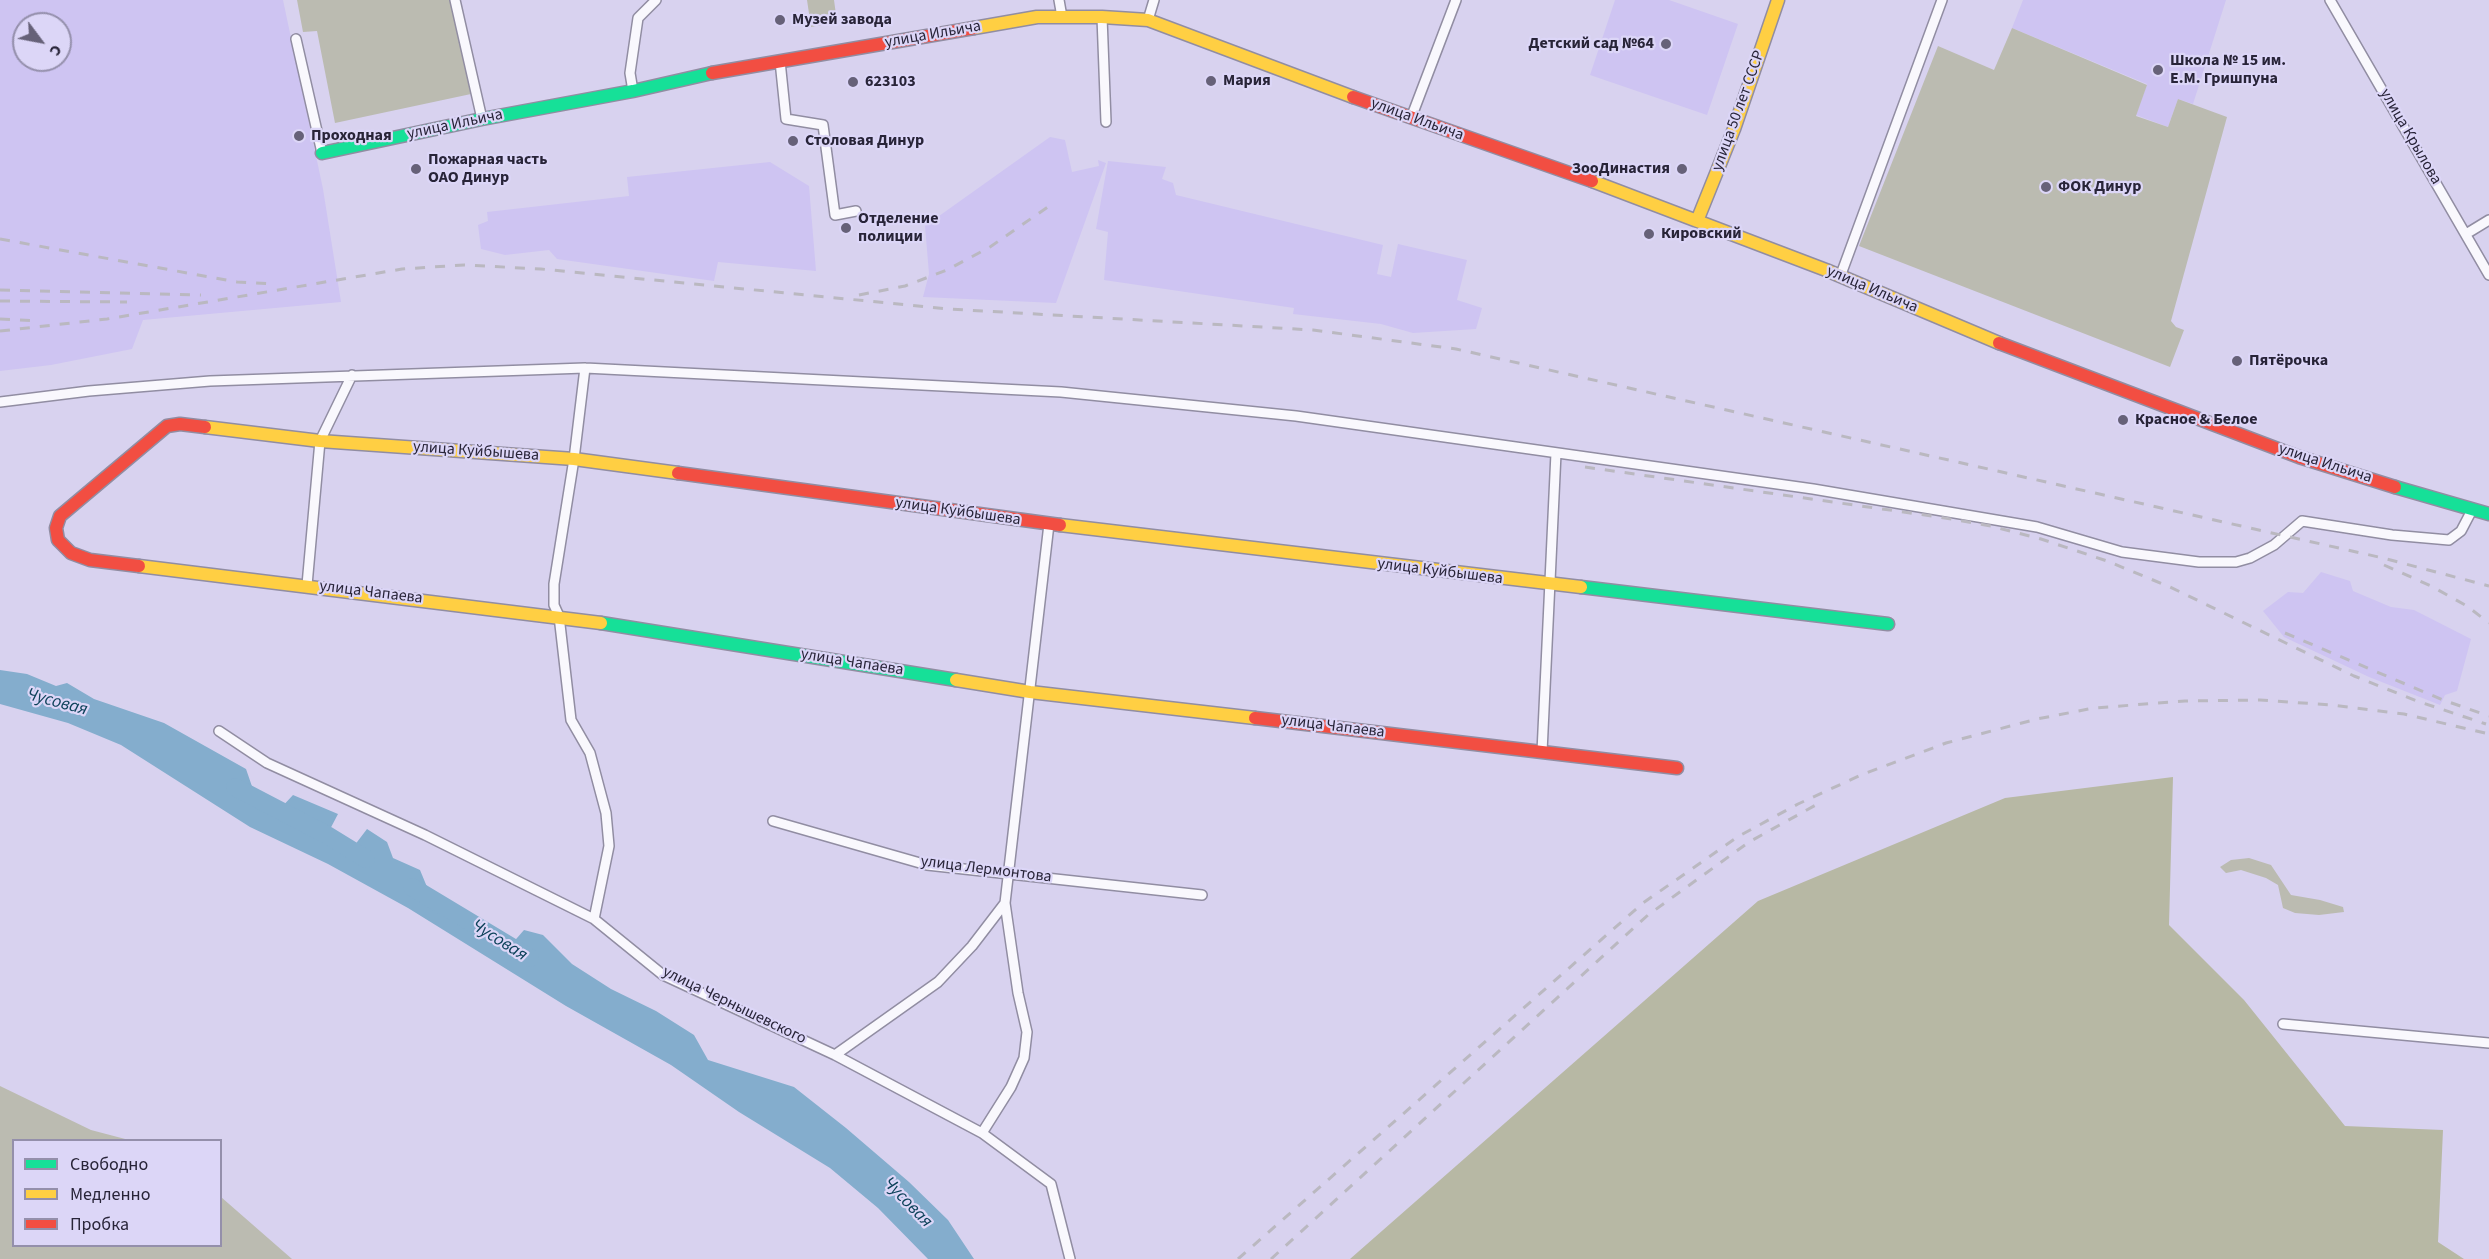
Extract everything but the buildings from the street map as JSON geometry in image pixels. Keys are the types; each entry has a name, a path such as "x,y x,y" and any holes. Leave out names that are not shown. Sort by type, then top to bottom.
{"street":[{"path":"455,0 482,119"},
{"path":"633,91 630,72 638,18 656,0"},
{"path":"1059,0 1062,17"},
{"path":"1148,20 1154,0"},
{"path":"1411,118 1456,0"},
{"name":"улица 50 лет СССР","path":"1697,221 1734,129 1778,0"},
{"path":"1840,277 1942,0"},
{"name":"улица Крылова","path":"2330,0 2489,275"},
{"name":"улица Ильича","path":"322,153 482,119 633,91 698,75 1037,17 1148,20 1411,118 1631,195 1840,277 2015,350 2299,457 2489,514"},
{"path":"1102,17 1106,122"},
{"path":"296,39 322,153"},
{"path":"780,61 786,119 823,125 835,216 856,211"},
{"path":"2466,234 2489,220"},
{"path":"0,402 89,391 210,381 585,368 1061,392 1296,416 1814,489 2026,525 2122,552 2199,562 2235,562 2250,558 2274,545 2302,521 2392,535 2449,540 2461,531 2472,510 2489,506"},
{"path":"585,368 574,459 554,584 554,605 559,616 571,720 590,753 606,813 609,846 594,919"},
{"path":"307,585 320,441 352,375"},
{"name":"улица Куйбышева","path":"60,516 166,426 180,424 320,441 574,459 1049,524 1888,624"},
{"path":"1542,752 1556,453"},
{"name":"улица Чапаева","path":"60,516 56,528 58,540 71,553 90,560 559,616 1030,692 1677,768"},
{"path":"982,1133 1011,1087 1024,1058 1027,1032 1018,993 1005,903 1006,872 1049,524"},
{"name":"улица Чернышевского","path":"219,731 267,763 425,835 594,919 663,975 835,1055 982,1133 1051,1184 1070,1259"},
{"name":"улица Лермонтова","path":"773,821 927,865 1202,895"},
{"path":"835,1055 938,982 972,946 1005,903"},
{"path":"2283,1024 2489,1043"}],"shaded area":[{"path":"0,0 283,0 323,189 341,302 143,320 132,349 51,365 0,371"},
{"path":"297,0 450,0 471,94 335,123 317,31 303,32"},
{"path":"807,0 834,0 837,22 811,27"},
{"name":"Детский сад №64","path":"1615,0 1669,0 1738,24 1707,115 1590,75"},
{"name":"Школа № 15 им. Е.М. Гришпуна","path":"2023,0 2226,0 2193,104 2178,99 2168,127 2136,115 2147,84 2012,28"},
{"name":"ФОК Динур","path":"2012,28 2147,85 2136,116 2168,127 2178,99 2227,117 2171,321 2176,327 2184,330 2170,367 1859,246 1938,46 1994,70"},
{"path":"1050,137 1065,140 1072,172 1099,166 1098,160 1106,163 1056,303 923,297 929,274 925,226"},
{"path":"1108,161 1166,167 1162,179 1173,183 1176,195 1383,245 1377,274 1391,277 1398,244 1467,260 1457,300 1482,308 1476,329 1413,333 1381,324 1293,314 1294,308 1104,280 1108,232 1096,229"},
{"path":"770,162 809,186 816,271 718,262 714,281 557,259 549,250 505,255 481,249 478,225 488,221 487,212 629,196 627,177"},
{"path":"2321,572 2350,581 2353,591 2391,607 2414,610 2471,639 2457,691 2445,695 2440,705 2369,677 2284,637 2263,611 2288,592 2303,593"},
{"path":"2249,858 2271,865 2291,895 2343,907 2344,912 2319,915 2295,913 2283,908 2278,885 2266,878 2241,870 2226,873 2220,867 2231,860"},
{"path":"0,1086 91,1130 125,1139 12,1139 12,1247 222,1247 222,1198 292,1259 0,1259"}],"green space":[{"path":"2173,777 2169,925 2244,1000 2345,1126 2443,1130 2438,1242 2464,1259 1350,1259 1758,901 2005,798"}],"water":[{"path":"0,670 27,674 56,686 67,683 94,699 164,723 246,769 256,798 279,810 293,795 338,814 327,835 351,850 367,829 387,842 393,858 420,870 432,899 510,946 524,930 543,935 572,964 611,989 656,1011 694,1035 708,1060 794,1087 909,1182 948,1220 974,1259 928,1259 878,1208 830,1168 739,1112 671,1065 566,1006 408,908 328,864 250,827 121,745 68,723 0,704"}],"waterway":[{"name":"Чусовая","path":"235,787 327,835 366,859"},
{"name":"Чусовая","path":"412,887 530,958"}],"railway":[{"path":"859,295 905,286 947,270 990,247 1055,202"},
{"path":"0,239 237,282 273,284"},
{"path":"0,331 107,319 402,269 464,265 541,269 949,309 1313,330 1456,349 2383,558 2489,586"},
{"path":"0,290 201,295"},
{"path":"0,301 127,302"},
{"path":"0,319 39,321"},
{"path":"1585,467 1939,517 1991,526 2041,539 2107,561 2170,587 2354,676 2417,701 2486,724"},
{"path":"2384,565 2431,586 2467,606 2489,623"},
{"path":"2285,633 2443,700 2489,716"},
{"path":"1238,1259 1643,903 1739,836 1798,804 1861,775 1946,743 2037,719 2094,708 2185,701 2260,700 2332,705 2404,714 2489,734"},
{"path":"1271,1259 1648,915 1749,842 1823,801"}],"traffic: fast":[{"path":"322,153 712,73"},
{"path":"2395,487 2489,514"},
{"path":"1581,587 1888,624"},
{"path":"601,623 956,680"}],"traffic: slow":[{"path":"1697,221 1734,129 1778,0"},
{"path":"974,28 1037,17 1148,20 1353,97"},
{"path":"1592,181 1826,270 1999,343"},
{"path":"205,427 320,441 574,459 678,473"},
{"path":"1060,525 1581,587"},
{"path":"139,566 601,623"},
{"path":"956,680 1030,692 1255,718"}],"traffic: jam":[{"path":"712,73 974,28"},
{"path":"1353,97 1592,181"},
{"path":"1999,343 2299,457 2395,487"},
{"path":"139,566 90,560 71,553 58,540 56,528 60,516 167,426 180,424 205,427"},
{"path":"678,473 1060,525"},
{"path":"1255,718 1677,768"}],"place":[{"name":"Музей завода","path":"780,20"},
{"name":"Детский сад №64","path":"1666,44"},
{"name":"Школа № 15 им. Е.М. Гришпуна","path":"2158,70"},
{"name":"Мария","path":"1211,81"},
{"name":"623103","path":"853,82"},
{"name":"Проходная","path":"299,136"},
{"name":"Столовая Динур","path":"793,141"},
{"name":"Пожарная часть ОАО Динур","path":"416,169"},
{"name":"ЗооДинастия","path":"1682,169"},
{"name":"ФОК Динур","path":"2046,187"},
{"name":"Отделение полиции","path":"846,228"},
{"name":"Кировский","path":"1649,234"},
{"name":"Пятёрочка","path":"2237,361"},
{"name":"Красное & Белое","path":"2123,420"}]}
